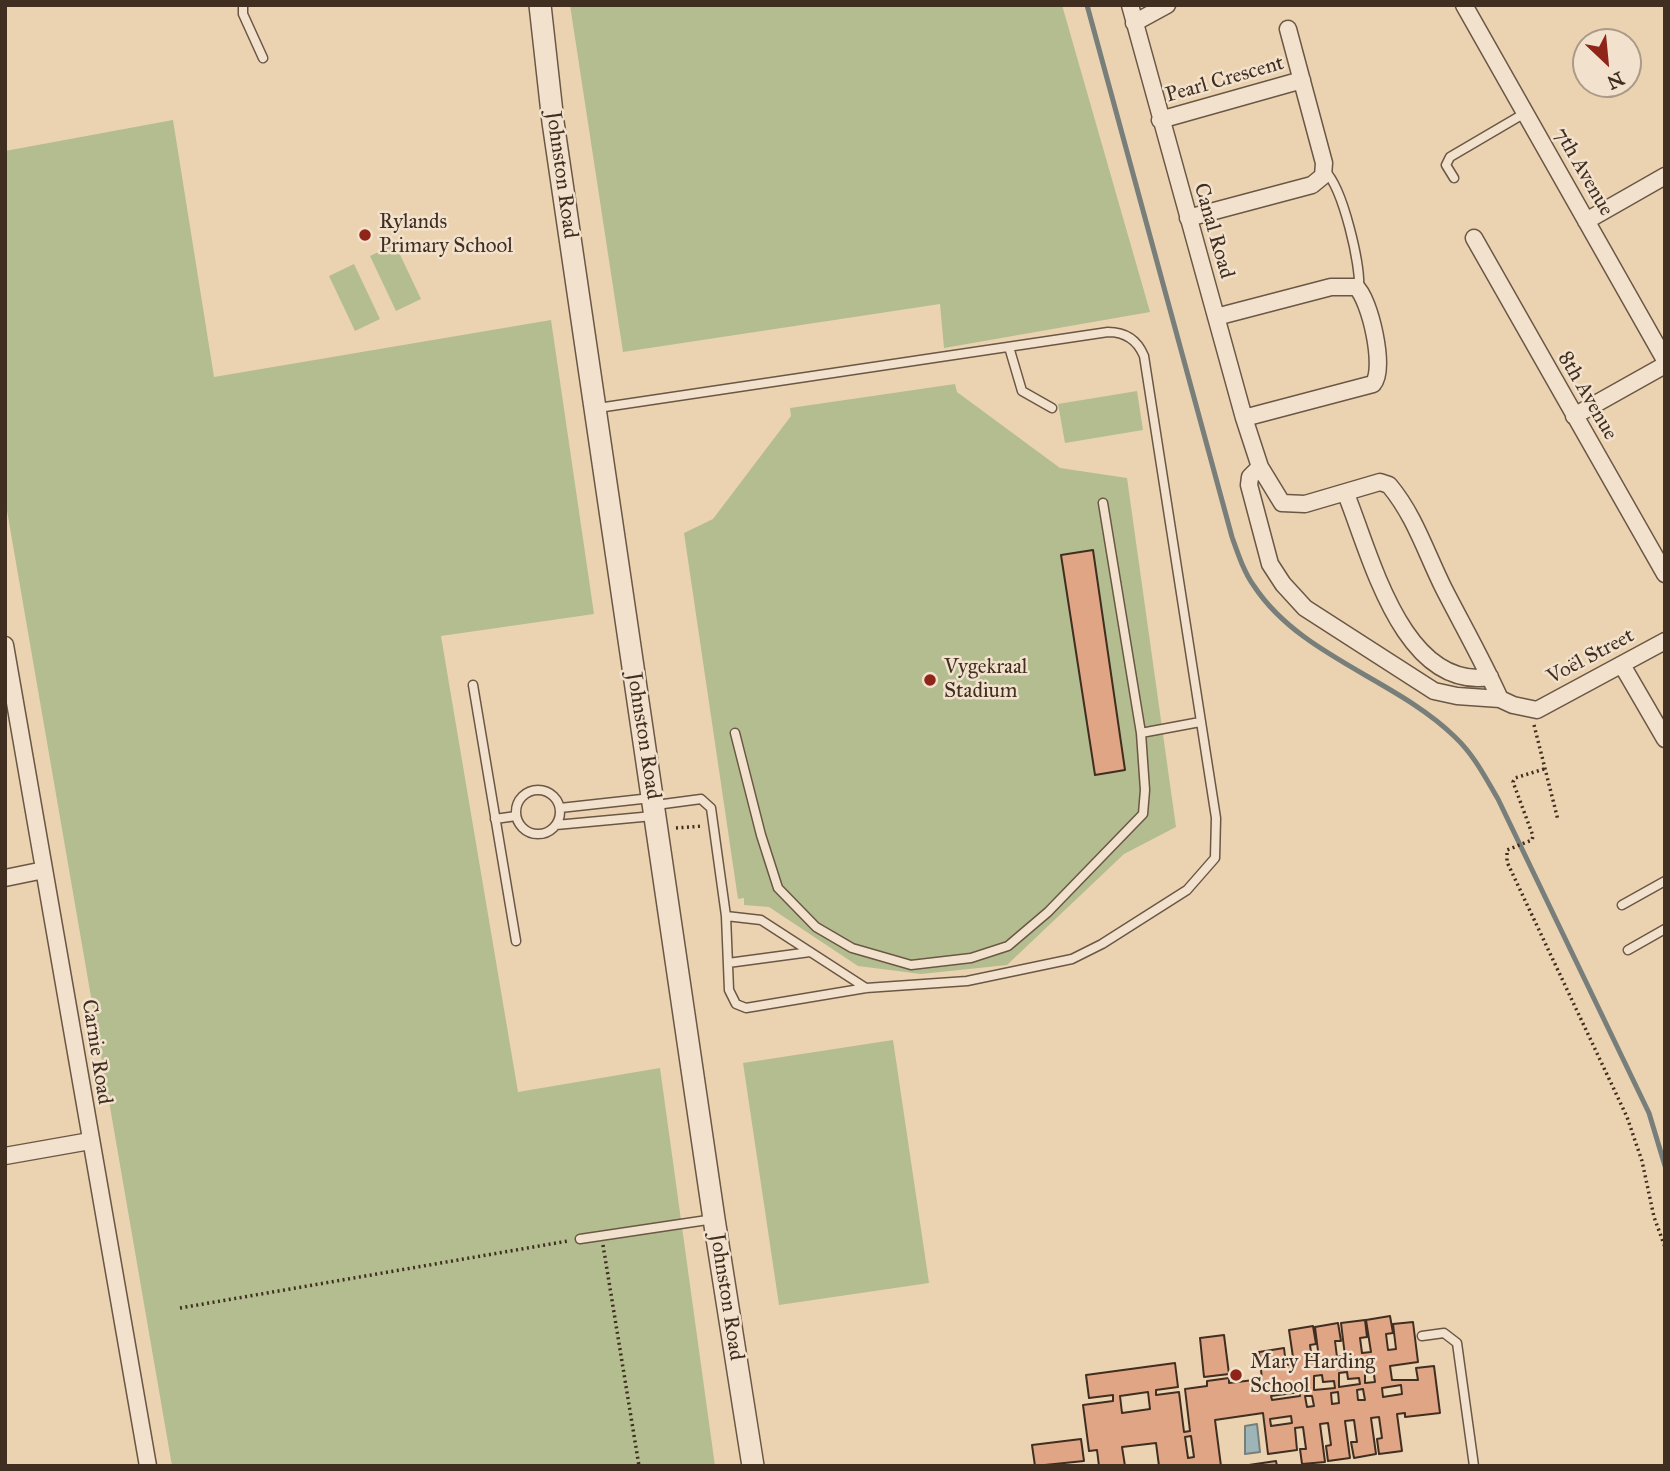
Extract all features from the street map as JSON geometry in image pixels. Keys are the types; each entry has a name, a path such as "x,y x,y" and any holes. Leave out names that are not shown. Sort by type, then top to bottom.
{"street":[{"name":"Johnston Road","path":"540,5 553,122 658,812 714,1219 753,1466"},
{"name":"Canal Road","path":"1130,5 1244,418 1261,467 1277,497 1287,506 1346,494"},
{"path":"1134,23 1167,5"},
{"name":"7th Avenue","path":"1464,5 1665,362"},
{"name":"Pearl Crescent","path":"1288,29 1325,172"},
{"name":"Pearl Crescent","path":"1160,120 1302,80"},
{"path":"1188,218 1312,185 1320,180 1325,172"},
{"path":"1586,220 1665,176"},
{"name":"8th Avenue","path":"1474,237 1665,574"},
{"path":"1216,317 1331,286 1348,286 1359,290 1367,308 1379,358 1376,381 1365,388 1244,418"},
{"path":"1574,416 1665,362"},
{"path":"1261,467 1249,481 1252,505 1270,564 1295,599 1330,626 1434,691 1448,695 1500,699 1513,705 1538,710"},
{"path":"1490,677 1463,678 1425,656 1410,640 1382,588 1346,494 1380,482 1390,485 1397,494 1414,520 1444,589 1490,677 1500,699"},
{"name":"Voël Street","path":"1538,710 1665,641"},
{"name":"Carnie Road","path":"5,645 148,1466"},
{"path":"1622,665 1665,739"},
{"path":"5,878 44,870"},
{"path":"5,1156 90,1142"}],"lane":[{"path":"243,5 243,14 263,58"},
{"path":"1454,178 1446,165 1450,157 1525,113"},
{"path":"1325,172 1338,193 1359,268 1359,290"},
{"path":"556,825 560,808 551,794 534,790 520,799 516,816 519,824 532,834 541,834 556,825 658,812 701,799 711,808 726,916 729,990 736,1004 746,1008 866,988 967,981 1072,959 1102,944 1187,890 1215,858 1216,818 1141,349 1133,339 1117,332 595,408"},
{"path":"1009,347 1022,391 1052,408"},
{"path":"735,733 761,835 778,888 816,927 852,948 911,965 971,958 1008,946 1119,842 1143,814 1145,790 1141,733 1103,503"},
{"path":"473,685 516,941"},
{"path":"1141,733 1200,722"},
{"path":"560,808 658,812"},
{"path":"495,819 516,816"},
{"path":"1622,905 1665,881"},
{"path":"726,916 761,920 866,988"},
{"path":"1628,950 1665,929"},
{"path":"728,963 810,952"},
{"path":"580,1239 714,1219"},
{"path":"1422,1336 1444,1333 1457,1343 1474,1466"}],"path":[{"path":"1538,710 1534,724 1558,820"},
{"path":"1544,769 1515,778 1513,782 1533,836 1532,840 1507,850 1507,862 1626,1117 1642,1161 1654,1217 1665,1247"},
{"path":"658,812 703,826"},
{"path":"602,1236 639,1466"},
{"path":"180,1308 580,1239"}],"green space":[{"path":"570,5 1062,5 1150,312 944,348 940,304 623,352"},
{"path":"173,120 214,377 551,320 594,614 441,636 518,1092 660,1068 715,1466 172,1466 5,499 5,151"},
{"path":"395,244 421,299 396,311 370,256"},
{"path":"354,264 380,319 355,331 329,276"},
{"name":"Vygekraal Stadium","path":"955,384 957,392 1060,468 1127,478 1176,827 1124,854 1007,965 921,974 858,966 769,907 744,905 744,898 738,899 684,533 713,519 791,416 790,408"},
{"path":"1137,391 1143,430 1065,443 1058,404"},
{"path":"893,1040 929,1283 779,1305 743,1063"}],"water":[{"path":"1257,1424 1260,1452 1245,1454 1245,1426"}],"building":[{"path":"1093,550 1125,770 1095,775 1061,555"},
{"path":"1390,1316 1393,1333 1386,1334 1388,1350 1396,1349 1393,1324 1413,1322 1418,1362 1390,1366 1392,1380 1418,1380 1416,1368 1434,1366 1440,1413 1405,1417 1405,1413 1397,1414 1402,1451 1379,1454 1377,1439 1382,1438 1379,1417 1371,1418 1376,1454 1354,1458 1351,1442 1357,1442 1354,1420 1345,1421 1350,1458 1328,1461 1326,1446 1331,1445 1328,1423 1320,1424 1325,1462 1302,1464 1300,1449 1306,1449 1303,1427 1295,1428 1297,1450 1268,1454 1263,1413 1215,1420 1221,1466 1159,1466 1156,1443 1122,1447 1125,1466 1099,1466 1097,1450 1089,1451 1083,1405 1113,1401 1113,1395 1089,1398 1086,1375 1175,1363 1178,1387 1156,1390 1156,1395 1179,1392 1184,1432 1190,1431 1185,1389 1207,1386 1207,1381 1229,1378 1229,1383 1262,1379 1259,1352 1284,1348 1286,1365 1294,1364 1289,1330 1313,1326 1316,1344 1310,1345 1312,1360 1319,1359 1315,1327 1338,1323 1341,1341 1335,1341 1337,1357 1345,1356 1341,1323 1365,1320 1367,1337 1360,1338 1362,1353 1371,1352 1366,1320","holes":["1373,1368 1375,1382 1365,1383 1365,1369","1347,1372 1348,1379 1359,1378 1360,1384 1339,1387 1339,1373","1322,1375 1323,1382 1334,1381 1335,1388 1314,1390 1314,1376","1401,1385 1402,1394 1383,1397 1382,1388","1363,1389 1365,1400 1358,1400 1357,1390","1148,1392 1150,1409 1122,1413 1120,1396","1300,1392 1300,1396 1272,1400 1271,1396","1338,1392 1339,1403 1332,1404 1331,1393","1305,1396 1312,1396 1314,1406 1307,1407","1291,1416 1292,1423 1271,1426 1270,1419","1191,1436 1194,1457 1188,1458 1185,1437"]},
{"path":"1224,1335 1229,1374 1204,1377 1200,1338"},
{"path":"1081,1439 1084,1461 1035,1466 1032,1445"},
{"path":"1276,1461 1277,1466 1242,1466"}],"waterway":[{"path":"1087,5 1232,537 1247,575 1274,610 1297,631 1431,717 1455,737 1474,759 1498,799 1649,1113 1665,1166"}],"place":[{"name":"Rylands Primary School","path":"365,235"},
{"name":"Vygekraal Stadium","path":"930,680"},
{"name":"Mary Harding School","path":"1236,1375"}]}
